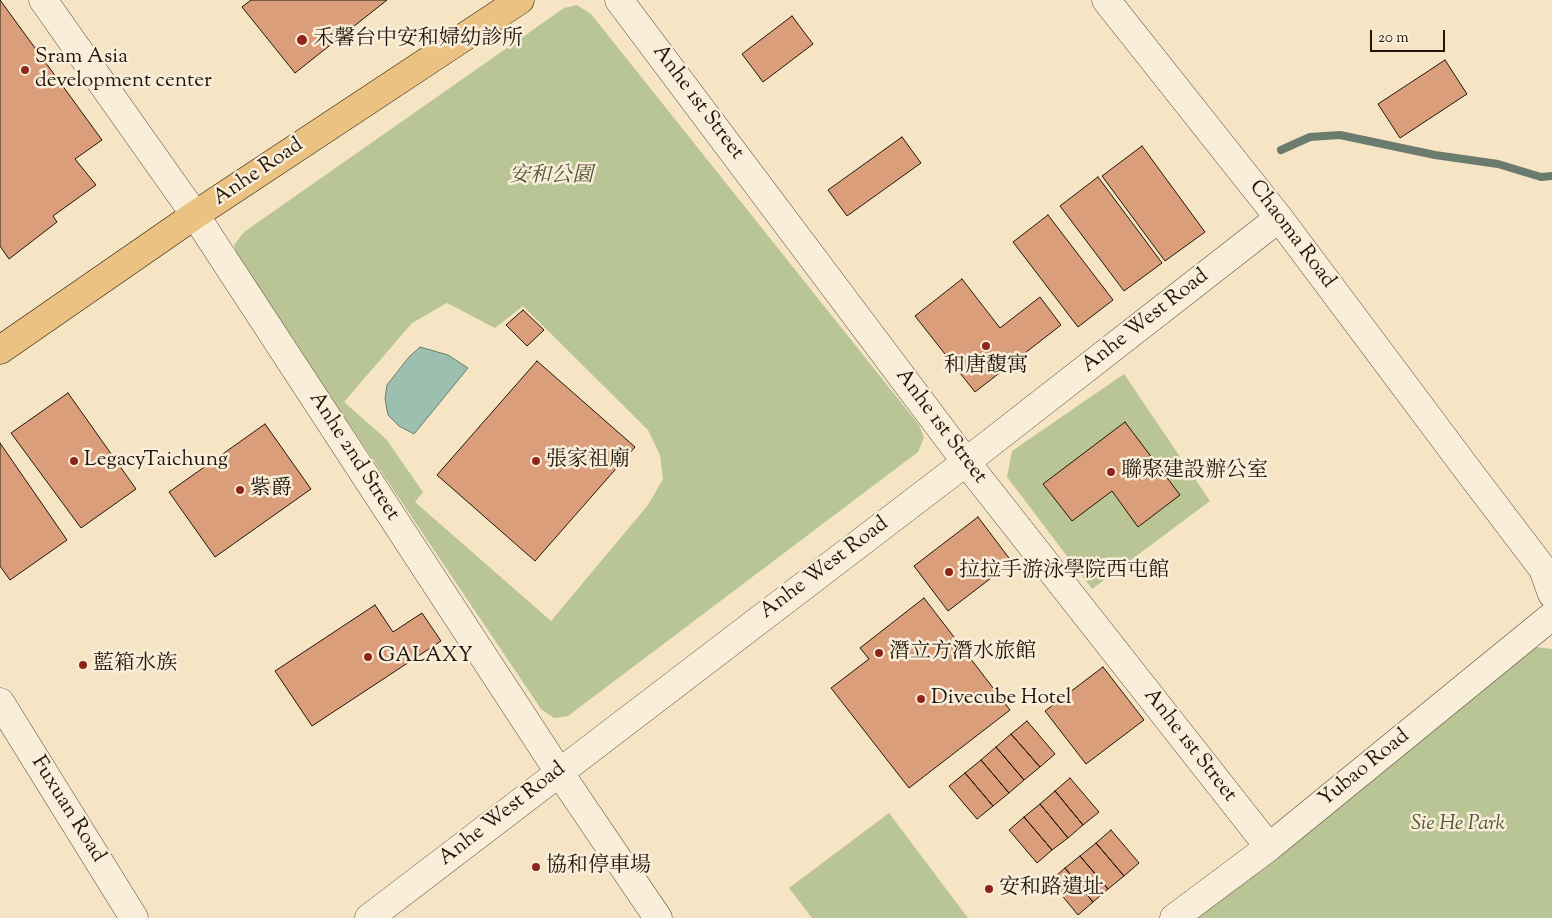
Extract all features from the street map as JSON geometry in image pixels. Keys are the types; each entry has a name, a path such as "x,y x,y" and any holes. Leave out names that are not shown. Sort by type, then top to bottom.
{"main road":[{"name":"Anhe Road","path":"0,350 195,215 520,0"}],"street":[{"name":"Anhe 2nd Street","path":"43,0 195,215 559,772 658,918"},
{"name":"Anhe 1st Street","path":"620,0 966,462 1269,847"},
{"name":"Chaoma Road","path":"1106,0 1279,218 1543,569 1552,594"},
{"name":"Anhe West Road","path":"369,918 966,462 1279,218"},
{"path":"1470,474 1495,479 1552,554"},
{"name":"Yubao Road","path":"1174,918 1269,847 1552,616"},
{"name":"Fuxuan Road","path":"0,702 134,918"}],"green space":[{"name":"安和公園","path":"577,5 591,14 919,425 924,437 918,452 568,716 554,718 541,709 238,259 234,245 244,232 564,8","holes":["447,303 495,328 523,306 648,430 660,455 663,479 648,505 551,621 415,502 423,492 386,439 344,402 412,323"]},
{"path":"1124,374 1210,501 1092,589 1007,477 1012,451"},
{"name":"Sie He Park","path":"1536,647 1552,649 1552,918 1187,918"},
{"path":"889,813 968,918 812,918 789,888"}],"shaded area":[{"path":"420,347 448,355 468,368 414,434 399,426 388,415 385,399 387,385 409,357"}],"building":[{"name":"Sram Asia development center","path":"0,0 102,140 75,159 96,185 53,216 57,222 9,259 0,246"},
{"name":"禾馨台中安和婦幼診所","path":"251,0 387,0 295,73 242,7"},
{"path":"792,16 813,44 763,82 742,54"},
{"path":"1445,60 1467,94 1400,138 1378,104"},
{"path":"902,137 921,163 847,216 828,190"},
{"path":"1142,146 1205,232 1165,261 1102,176"},
{"path":"1098,177 1162,263 1124,291 1060,206"},
{"path":"1048,215 1113,300 1078,327 1013,242"},
{"name":"和唐馥寓","path":"962,279 1000,328 1040,297 1061,325 975,392 915,316"},
{"path":"523,310 544,330 527,346 506,325"},
{"name":"張家祖廟","path":"537,361 635,447 535,561 437,475"},
{"name":"LegacyTaichung","path":"68,393 136,489 81,528 11,433"},
{"name":"聯聚建設辦公室","path":"1125,422 1180,495 1138,527 1112,491 1072,521 1043,484"},
{"name":"紫爵","path":"265,424 311,489 215,557 169,492"},
{"path":"0,443 67,540 10,580 0,566"},
{"path":"978,517 1012,562 948,611 914,566"},
{"name":"Divecube Hotel","path":"924,598 1010,710 909,788 831,688 869,659 860,648"},
{"path":"375,605 393,632 422,613 441,641 312,726 275,671"},
{"path":"1103,667 1144,720 1086,764 1045,711"},
{"path":"1027,721 1055,754 1040,767 1011,734"},
{"path":"1011,734 1040,767 1024,780 996,747"},
{"path":"996,747 1024,780 1009,793 981,760"},
{"path":"981,760 1009,793 993,806 965,773"},
{"path":"965,773 993,806 977,819 949,786"},
{"path":"1070,778 1099,812 1083,825 1055,791"},
{"path":"1055,791 1083,825 1068,838 1040,804"},
{"path":"1040,804 1068,838 1052,850 1024,817"},
{"path":"1024,817 1052,850 1037,863 1009,830"},
{"path":"1111,830 1139,863 1124,876 1096,843"},
{"path":"1096,843 1124,876 1108,889 1080,856"},
{"path":"1080,856 1108,889 1093,902 1065,868"},
{"path":"1065,868 1093,902 1078,915 1050,881"}],"waterway":[{"path":"1281,150 1310,137 1340,135 1435,155 1498,164 1541,177 1552,176"}],"place":[{"name":"禾馨台中安和婦幼診所","path":"302,40"},
{"name":"Sram Asia development center","path":"25,70"},
{"name":"和唐馥寓","path":"986,346"},
{"name":"LegacyTaichung","path":"74,461"},
{"name":"張家祖廟","path":"536,461"},
{"name":"聯聚建設辦公室","path":"1111,472"},
{"name":"紫爵","path":"240,490"},
{"name":"拉拉手游泳學院西屯館","path":"949,572"},
{"name":"潛立方潛水旅館","path":"879,653"},
{"name":"GALAXY","path":"368,657"},
{"name":"藍箱水族","path":"83,665"},
{"name":"Divecube Hotel","path":"921,699"},
{"name":"協和停車場","path":"536,867"},
{"name":"安和路遺址","path":"989,889"}]}
